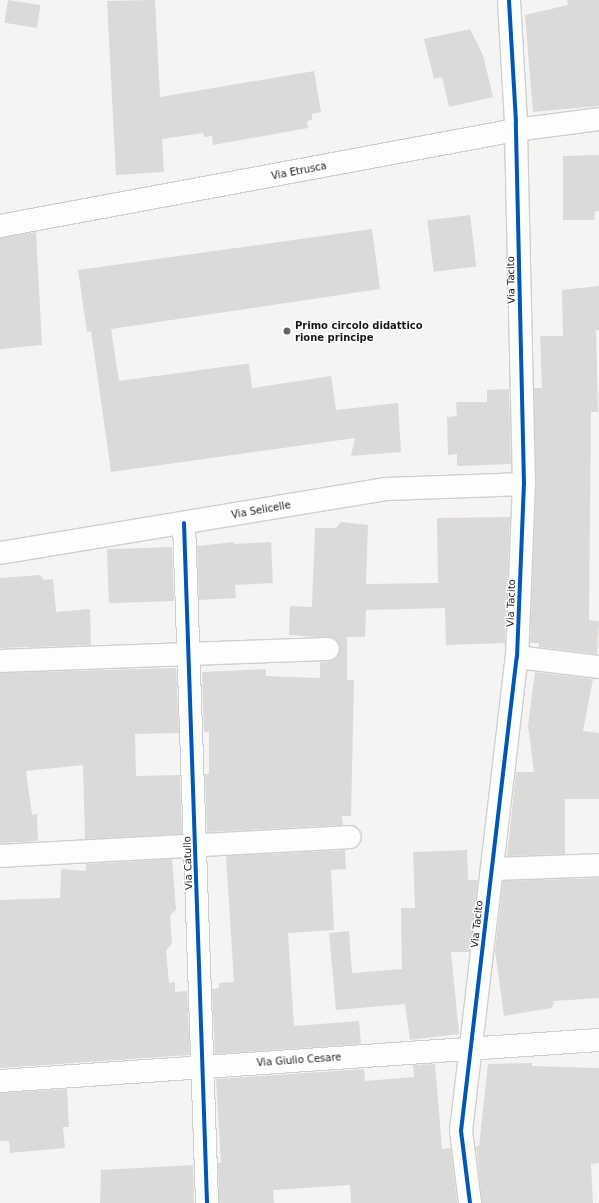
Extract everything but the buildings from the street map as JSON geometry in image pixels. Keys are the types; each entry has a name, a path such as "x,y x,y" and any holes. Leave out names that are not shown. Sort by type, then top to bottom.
{"street":[{"name":"Via Tacito","path":"470,1203 461,1131 517,657 524,484 516,130 508,0"},
{"name":"Via Etrusca","path":"0,226 516,130 599,119"},
{"name":"Via Selicelle","path":"0,553 387,489 524,484"},
{"name":"Via Catullo","path":"184,523 187,654 204,1066 207,1203"},
{"path":"0,661 328,649"},
{"path":"517,657 599,667"},
{"path":"0,856 195,844 349,838"},
{"path":"492,870 599,865"},
{"name":"Via Giulio Cesare","path":"0,1081 599,1040"}],"cycle path":[{"path":"470,1203 461,1131 517,657 524,484 516,122 509,0"},
{"path":"184,523 207,1203"}],"place":[{"name":"Primo circolo didattico rione principe","path":"287,331"}]}
